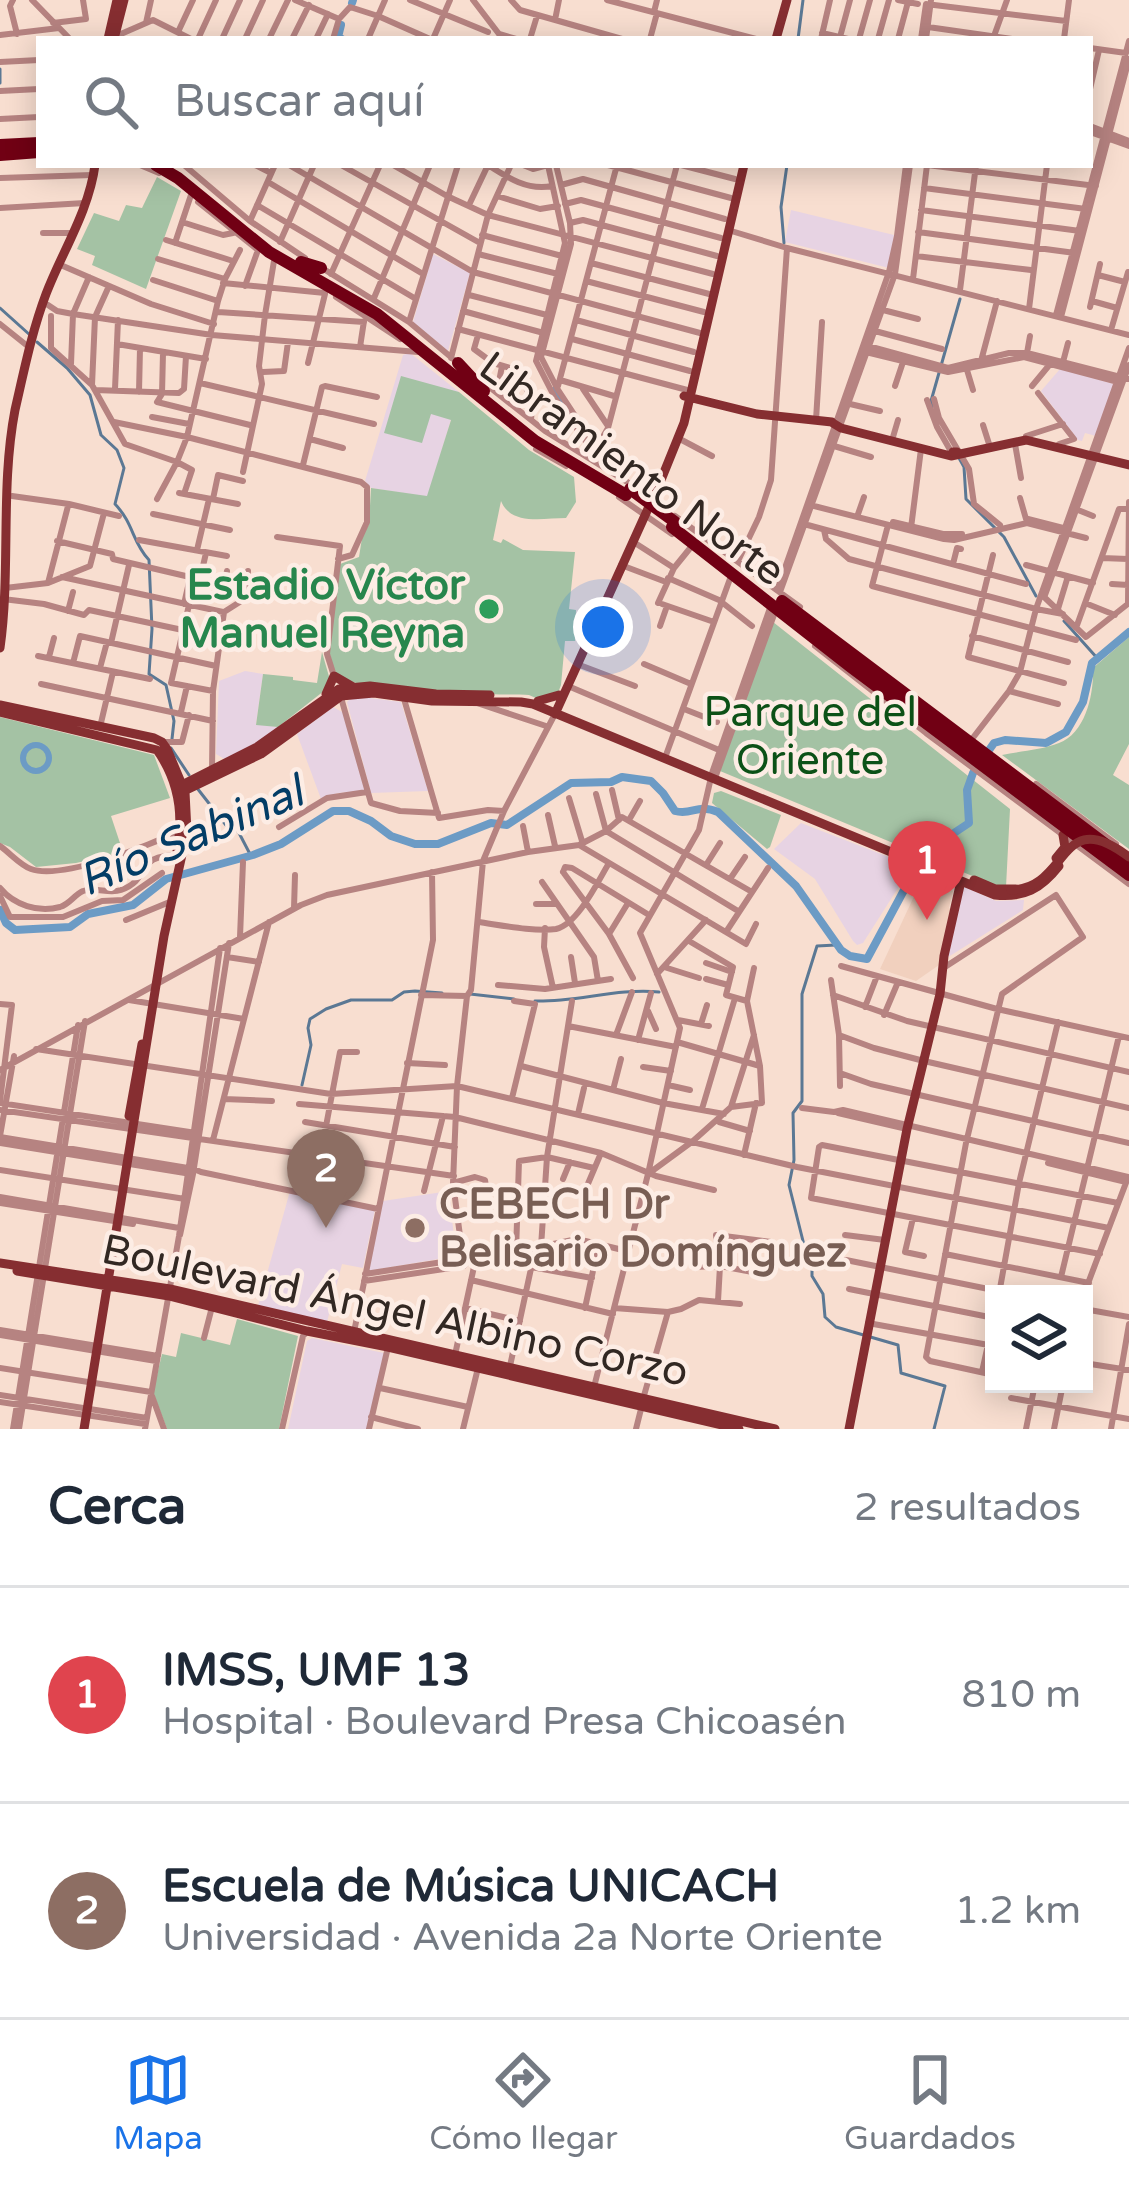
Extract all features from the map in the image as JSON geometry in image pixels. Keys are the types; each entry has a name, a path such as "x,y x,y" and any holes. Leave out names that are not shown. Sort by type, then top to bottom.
{"highway":[{"path":"0,143 36,148"},
{"path":"0,158 36,149"},
{"name":"Libramiento Norte","path":"161,168 251,239 398,328 427,358 536,441 629,492"},
{"name":"Libramiento Norte","path":"175,168 302,270 396,321 539,436 629,492"},
{"path":"302,270 326,271"},
{"path":"455,360 490,392"},
{"path":"629,492 774,599 822,628 974,752"},
{"path":"774,599 833,657 1129,858"},
{"path":"995,765 1129,874"}],"main road":[{"path":"112,36 121,0"},
{"path":"776,36 785,0"},
{"path":"0,648 6,495 17,407 50,290 96,168"},
{"path":"37,333 49,316 50,290 91,205 96,168"},
{"path":"549,713 646,516 680,421 740,168"},
{"path":"650,497 678,438 740,168"},
{"path":"688,393 739,410 816,419 956,454"},
{"path":"837,424 921,449 956,454 1020,438 1094,455"},
{"path":"1020,438 1129,463"},
{"path":"549,713 568,686 646,516"},
{"path":"325,698 334,676 353,687 521,702 995,889 1024,890 1038,884 1080,841 1102,840 1129,858"},
{"path":"179,859 188,787 251,754 325,698 353,687"},
{"path":"188,787 251,754 340,693 363,692 523,696 549,713 666,755 712,779"},
{"path":"549,713 559,695"},
{"path":"0,708 168,742 188,787 187,832 154,984 82,1429"},
{"path":"99,730 157,750 188,787"},
{"path":"962,878 999,896 1032,892 1047,881 1071,846"},
{"path":"1011,890 1036,880 1071,846"},
{"path":"849,1429 907,1127 962,878"},
{"name":"Boulevard Ángel Albino Corzo","path":"0,1265 169,1292 509,1372"},
{"name":"Boulevard Ángel Albino Corzo","path":"169,1292 212,1307 354,1332 509,1372 775,1429"},
{"name":"Boulevard Ángel Albino Corzo","path":"648,1403 692,1423 739,1429"}],"street":[{"path":"32,0 67,36"},
{"path":"0,35 86,19 82,0"},
{"path":"146,23 152,0"},
{"path":"178,32 193,0"},
{"path":"197,36 216,0"},
{"path":"223,36 240,0"},
{"path":"246,36 263,0"},
{"path":"271,36 292,0 339,20"},
{"path":"369,36 385,0"},
{"path":"410,0 486,35 506,36"},
{"path":"434,36 450,0"},
{"path":"473,0 499,34"},
{"path":"511,0 518,9 589,35"},
{"path":"555,20 560,0"},
{"path":"609,0 745,36"},
{"path":"651,36 657,0"},
{"path":"822,36 830,0"},
{"path":"844,36 850,0"},
{"path":"860,36 870,0"},
{"path":"879,36 889,0"},
{"path":"994,36 1007,0"},
{"path":"1064,36 1070,0"},
{"path":"898,36 903,1 1066,21"},
{"path":"925,36 926,2"},
{"path":"924,36 926,2"},
{"path":"11,3 17,34"},
{"path":"294,36 309,5"},
{"path":"334,36 348,8 425,36"},
{"path":"317,36 328,14"},
{"path":"531,36 537,16"},
{"path":"117,36 155,20 188,36"},
{"path":"710,36 712,27"},
{"path":"928,27 981,36"},
{"path":"1059,316 1129,40"},
{"path":"1095,49 1127,56"},
{"path":"2,62 36,60"},
{"path":"1,91 36,89"},
{"path":"0,119 36,117"},
{"path":"1093,134 1107,138"},
{"path":"1093,134 1129,144"},
{"path":"1077,253 1107,138"},
{"path":"1093,166 1097,167"},
{"path":"0,178 96,168"},
{"name":"Libramiento Norte","path":"146,168 176,182 233,232 274,261 302,270 364,319 398,328"},
{"path":"188,168 280,242 374,298 398,328 455,360 481,239 510,168"},
{"path":"294,168 473,272 700,332"},
{"path":"280,242 313,168"},
{"path":"346,168 413,208 481,239 562,256"},
{"path":"326,271 341,254 379,168"},
{"path":"398,168 488,215 713,274"},
{"path":"374,298 429,168"},
{"path":"398,328 416,299 456,168"},
{"path":"469,206 487,168"},
{"path":"492,168 536,189 583,179 610,186 667,201 725,229 788,248 1129,334"},
{"path":"552,168 568,236 539,351 556,394 593,454 629,492 650,497 738,561 774,599"},
{"path":"545,431 614,168"},
{"path":"621,168 730,198"},
{"path":"593,454 608,427 678,168"},
{"path":"691,168 735,179"},
{"path":"594,1391 677,1045 678,1020 640,933 699,830 774,599 883,310 908,168"},
{"path":"913,279 927,168"},
{"path":"960,290 975,168 1095,186"},
{"path":"1029,309 1047,168"},
{"path":"250,221 271,173 297,200 423,274"},
{"path":"925,188 1086,209"},
{"path":"191,195 171,241 233,261"},
{"path":"496,196 540,209 581,200 662,222 725,229"},
{"path":"0,208 85,203"},
{"path":"257,205 416,299"},
{"path":"539,351 570,223 561,205"},
{"path":"921,210 1080,231"},
{"path":"570,223 583,220 717,256"},
{"path":"182,222 223,235 233,232"},
{"path":"918,232 1077,253"},
{"path":"43,233 72,233"},
{"path":"738,561 769,491 788,248"},
{"path":"157,500 187,437 218,301 240,250"},
{"path":"244,286 258,250"},
{"path":"478,254 558,274"},
{"path":"916,256 1033,271"},
{"path":"158,259 244,286 325,292 308,363"},
{"path":"213,691 171,683 203,524 218,476 243,477 262,384 262,340 274,261"},
{"path":"590,263 711,294"},
{"path":"1100,264 1091,304 1115,308"},
{"path":"63,266 214,324"},
{"path":"1109,329 1128,272"},
{"path":"811,504 892,273"},
{"path":"1097,275 1125,282"},
{"path":"71,364 73,314 89,277"},
{"path":"153,280 218,301"},
{"path":"586,281 704,312"},
{"path":"94,388 95,317 109,286"},
{"path":"467,295 547,314"},
{"path":"981,363 998,301"},
{"path":"883,310 918,319"},
{"path":"167,329 173,311"},
{"path":"463,311 542,333"},
{"path":"217,312 364,319 360,347"},
{"path":"238,504 182,493 192,470 125,444 94,388 51,348 49,316 73,314 212,335 360,347 427,358"},
{"path":"189,332 194,318"},
{"path":"115,390 118,320"},
{"path":"576,320 694,352"},
{"path":"816,419 821,322"},
{"path":"0,324 32,349"},
{"path":"991,326 1001,329"},
{"path":"458,329 688,393"},
{"path":"875,331 942,349"},
{"path":"478,335 474,349 493,363 517,370 533,402 531,421"},
{"path":"1027,352 1030,336"},
{"path":"571,339 690,371"},
{"path":"261,372 284,370 287,342"},
{"path":"117,344 206,359"},
{"path":"1063,362 1068,344"},
{"path":"140,348 140,392"},
{"path":"1122,380 1129,348"},
{"path":"866,349 903,362 967,370 1010,353 1027,352 1122,380"},
{"path":"866,349 940,369 1018,357 1122,380"},
{"path":"159,398 163,353"},
{"path":"159,398 184,388 186,356"},
{"path":"895,386 903,362"},
{"path":"1051,363 1035,390 1074,439 1059,444"},
{"path":"1068,532 1129,365"},
{"path":"502,366 490,392 545,431 593,454"},
{"path":"967,370 973,390"},
{"path":"560,380 615,396"},
{"path":"200,383 374,424"},
{"path":"581,386 608,427"},
{"path":"94,388 140,392 252,426"},
{"path":"303,465 322,388 377,398"},
{"path":"931,400 970,474 974,504 996,528"},
{"path":"850,404 880,412"},
{"path":"0,409 17,407"},
{"path":"152,417 189,424"},
{"path":"893,437 898,420"},
{"path":"114,422 361,482 367,487 367,522 352,555 338,559"},
{"path":"1021,478 1020,438 1063,424"},
{"path":"983,425 989,445"},
{"path":"678,438 712,456"},
{"path":"310,440 344,448"},
{"path":"834,446 871,457"},
{"path":"911,528 921,449"},
{"path":"974,752 979,730 1020,672 1042,595 1078,510 1094,455"},
{"name":"Libramiento Norte","path":"629,492 646,516 730,576 774,599"},
{"path":"6,495 119,516"},
{"path":"858,515 864,496"},
{"path":"1020,498 1026,519"},
{"path":"48,583 69,504"},
{"path":"811,504 954,540 1026,519 1085,538"},
{"path":"887,525 872,586 1080,639 1129,603 1126,507"},
{"path":"1076,628 1126,507"},
{"path":"646,516 664,508"},
{"path":"1078,510 1093,516"},
{"path":"3,595 90,566 104,513"},
{"path":"153,514 230,530"},
{"path":"858,515 911,528"},
{"path":"996,528 1027,523 1068,532"},
{"path":"803,524 1026,584"},
{"path":"824,530 826,539 849,559 1037,611 1060,611"},
{"path":"277,537 340,546 327,654 371,803 439,816 488,810 503,813"},
{"path":"139,540 227,556"},
{"path":"57,541 112,554 113,559 129,564 224,585 227,571"},
{"path":"632,541 674,568"},
{"path":"660,626 667,580 691,548"},
{"path":"953,564 957,548 962,549"},
{"path":"993,554 968,656 1064,683"},
{"path":"1102,558 1129,559"},
{"path":"100,669 129,564"},
{"path":"1025,565 1093,583"},
{"path":"621,566 721,603 752,626"},
{"path":"212,771 213,691 224,613 246,598 248,571"},
{"path":"666,755 730,576"},
{"path":"1060,611 1068,576"},
{"path":"62,577 224,613"},
{"path":"1112,584 1128,585"},
{"path":"68,611 73,592"},
{"path":"3,595 84,615 88,610 220,638"},
{"path":"1042,595 1076,628 1080,639"},
{"path":"1085,603 1116,615"},
{"path":"663,604 714,622"},
{"path":"73,663 80,636 216,666"},
{"path":"972,636 1068,662"},
{"path":"49,657 54,638"},
{"path":"38,656 150,679"},
{"path":"577,664 635,686"},
{"path":"644,664 692,684"},
{"path":"99,730 113,672"},
{"path":"41,684 213,721"},
{"path":"168,742 183,740 178,713 187,686"},
{"path":"568,686 722,751"},
{"path":"1009,691 1058,704"},
{"path":"404,693 439,816"},
{"path":"454,1355 471,1280 454,1179 455,1117 483,862 549,713 503,714 474,701"},
{"path":"684,709 717,722"},
{"path":"212,754 226,764"},
{"path":"995,765 1071,846 1129,884"},
{"path":"612,790 623,819 752,892"},
{"path":"279,827 327,798 368,792"},
{"path":"596,794 605,831 738,911"},
{"path":"569,798 581,843 609,863 746,944 756,924"},
{"path":"8,1060 326,895 581,843 623,819 640,801"},
{"path":"548,815 556,848"},
{"path":"523,826 528,852"},
{"path":"0,846 23,864 40,870 94,862 145,847 181,829"},
{"path":"706,865 721,843"},
{"path":"145,847 151,858"},
{"path":"730,879 745,857"},
{"path":"0,892 28,907 56,908 82,892 124,889 151,858 179,859"},
{"path":"240,937 243,862"},
{"path":"477,922 558,929 586,902 609,863"},
{"path":"633,978 609,934 562,872 572,868 649,915"},
{"path":"726,932 768,868"},
{"path":"354,1332 434,940 432,872"},
{"path":"0,892 10,916 63,917 102,901 123,900 162,873"},
{"path":"294,909 295,875"},
{"path":"542,882 594,957 598,981"},
{"path":"942,972 1056,895 1082,937 1005,988 966,1142 926,1357 985,1374"},
{"path":"126,920 169,902"},
{"path":"609,934 628,903"},
{"path":"536,904 558,904"},
{"path":"657,974 706,920"},
{"path":"200,1137 224,1099 269,921"},
{"path":"545,928 553,988"},
{"path":"690,941 733,969"},
{"path":"224,951 259,962"},
{"path":"0,1399 146,1423 200,1137 224,951"},
{"path":"571,957 575,985"},
{"path":"706,963 733,969"},
{"path":"841,966 937,994 1124,1037 1102,1102 1061,1277"},
{"path":"666,968 702,978 747,1000"},
{"path":"744,1155 759,1103 760,1066 747,1000 754,968"},
{"path":"727,990 733,969"},
{"path":"864,1007 877,976"},
{"path":"498,985 553,988 610,979"},
{"path":"831,980 840,1086"},
{"path":"884,1015 898,982"},
{"path":"422,991 469,994"},
{"path":"638,1040 651,993"},
{"path":"833,994 884,1015 1129,1072"},
{"path":"616,1035 630,997 646,1008 656,1029"},
{"path":"702,1111 735,998"},
{"path":"127,999 244,1019"},
{"path":"512,1098 535,1004 514,1001"},
{"path":"509,1372 538,1248 547,1156 572,1001"},
{"path":"0,1004 12,1005 4,1028 8,1060 0,1139 193,1171 378,1209"},
{"path":"678,1020 705,1025 708,1005"},
{"path":"1000,1285 1019,1183 1058,1022"},
{"path":"16,1429 82,1023"},
{"path":"567,1026 677,1045 760,1066"},
{"path":"648,1174 731,1107 754,1035"},
{"path":"839,1035 874,1048 1129,1108"},
{"path":"36,1048 332,1094 457,1086 792,1166 1109,1228"},
{"path":"313,1195 340,1052 357,1052"},
{"path":"613,1090 621,1060"},
{"path":"407,1063 445,1065"},
{"path":"521,1066 702,1111 750,1131"},
{"path":"643,1067 671,1071"},
{"path":"840,1073 1129,1143"},
{"path":"668,1085 690,1090"},
{"path":"578,1115 584,1088"},
{"path":"224,1099 272,1101"},
{"path":"731,1107 759,1103"},
{"path":"298,1104 455,1117 601,1153 648,1174 715,1190"},
{"path":"2,1106 454,1179 480,1177 486,1187"},
{"path":"802,1108 907,1127 1126,1178 1089,1283 945,1254"},
{"path":"424,1191 443,1116"},
{"path":"305,1122 455,1148"},
{"path":"1100,1254 810,1198 820,1145 1118,1203"},
{"path":"587,1186 601,1153"},
{"path":"516,1252 519,1161 547,1156 594,1168"},
{"path":"563,1179 570,1162"},
{"path":"0,1170 186,1199"},
{"path":"0,1200 180,1232"},
{"path":"913,1218 905,1252 924,1256"},
{"path":"719,1299 716,1234 771,1243"},
{"path":"844,1235 885,1240"},
{"path":"365,1277 577,1239 627,1251"},
{"path":"585,1308 599,1243"},
{"path":"846,1260 985,1290"},
{"path":"531,1267 592,1278"},
{"path":"693,1267 758,1273"},
{"path":"471,1280 613,1311 672,1311 699,1300 740,1304"},
{"path":"849,1289 985,1316"},
{"path":"204,1338 212,1307"},
{"path":"465,1308 520,1321"},
{"path":"636,1429 648,1403 672,1311"},
{"path":"1093,1311 1129,1320 1125,1369 1111,1429"},
{"path":"282,1429 305,1327"},
{"path":"867,1330 985,1344"},
{"path":"0,1332 157,1359"},
{"path":"369,1429 388,1347"},
{"path":"982,1373 985,1364"},
{"path":"1093,1364 1125,1369"},
{"path":"0,1368 151,1392"},
{"path":"463,1429 478,1368"},
{"path":"380,1388 468,1407"},
{"path":"151,1392 164,1429"},
{"path":"1026,1429 1033,1393"},
{"path":"1054,1429 1061,1393"},
{"path":"1011,1398 1129,1418"},
{"path":"371,1417 418,1429"}],"shaded area":[{"path":"791,210 894,235 889,268 785,242"},
{"path":"433,254 470,273 448,351 413,322"},
{"path":"410,353 459,392 428,497 371,488 365,481 403,355"},
{"path":"1060,369 1114,384 1096,436 1085,433 1078,440 1041,391"},
{"path":"245,671 263,674 256,724 278,727 226,760 216,754 219,681"},
{"path":"362,697 401,702 428,791 371,793 347,702"},
{"path":"333,707 344,713 365,791 321,799 297,734"},
{"path":"801,823 912,866 863,943 853,941 815,879 774,849"},
{"path":"924,875 953,891 949,908 953,910 939,965 916,981 880,969"},
{"path":"963,886 996,901 1024,900 1023,910 945,959"},
{"path":"290,1191 375,1209 363,1268 342,1264 327,1322 258,1306"},
{"name":"CEBECH Dr Belisario Domínguez","path":"449,1191 456,1256 368,1271 383,1201"},
{"path":"312,1338 384,1353 367,1429 288,1429 307,1341"}],"green space":[{"path":"157,177 181,191 146,289 92,265 95,256 77,249 94,213 119,221 126,205 142,208"},
{"path":"401,376 459,392 529,450 574,477 576,502 566,518 520,517 501,501 493,540 501,543 503,539 523,550 575,552 569,609 576,610 575,641 565,641 558,693 538,699 396,689 348,681 336,674 330,638 340,564 359,557 369,524 371,488 427,496 451,420 431,414 422,443 384,433"},
{"name":"Parque del Oriente","path":"773,622 1010,809 1006,887 720,771"},
{"path":"1129,637 1129,744 1113,775 1129,785 1129,849 1002,755 1059,743 1076,731 1092,689 1093,668"},
{"path":"322,652 329,687 278,727 256,725 263,674 317,683"},
{"path":"0,717 154,755 170,798 111,816 123,852 36,867 0,843"},
{"path":"721,791 781,815 770,847 712,803 714,793"},
{"path":"237,1319 298,1336 279,1429 167,1429 153,1392 162,1354 176,1357 181,1333 230,1345"}],"waterway":[{"path":"798,36 803,0"},
{"path":"338,36 341,25"},
{"path":"0,69 0,83"},
{"path":"784,243 781,207 787,168"},
{"path":"932,407 960,299"},
{"path":"0,308 30,335"},
{"path":"37,342 90,395 101,435 117,450 124,468 115,504 149,560 149,674 166,685 174,721 172,739"},
{"path":"554,391 573,418"},
{"path":"599,455 603,461"},
{"path":"959,458 966,499 1004,537 1036,596"},
{"path":"1064,621 1098,659"},
{"name":"Río Sabinal","path":"0,910 15,930 70,927 88,914 133,905 166,879 281,844 333,811 349,811 415,844 438,844 491,823 507,825 571,783 611,782 622,777 651,781 675,811 718,812 796,886 841,950 867,959 917,866 930,849 969,823 967,790 994,743 1046,743 1066,732 1083,702 1092,663 1129,632"},
{"path":"36,745 49,758 36,771 23,758 36,745"},
{"path":"171,748 189,775"},
{"path":"197,788 229,829 238,831 251,856"},
{"path":"836,945 817,946 802,994 802,1101 793,1113 794,1160 789,1185 805,1249 812,1259 812,1276 823,1294 825,1317 836,1327 898,1345 901,1373 945,1386 934,1429"},
{"path":"302,1085 311,1045 310,1019 351,1000 392,1000 415,991 442,993"},
{"path":"535,1001 659,992"},
{"path":"470,994 514,999"}],"place":[{"name":"Estadio Víctor Manuel Reyna","path":"489,609"},
{"name":"IMSS, UMF 13","path":"927,920"},
{"name":"Escuela de Música UNICACH","path":"326,1228"},
{"name":"CEBECH Dr Belisario Domínguez","path":"415,1228"}]}
